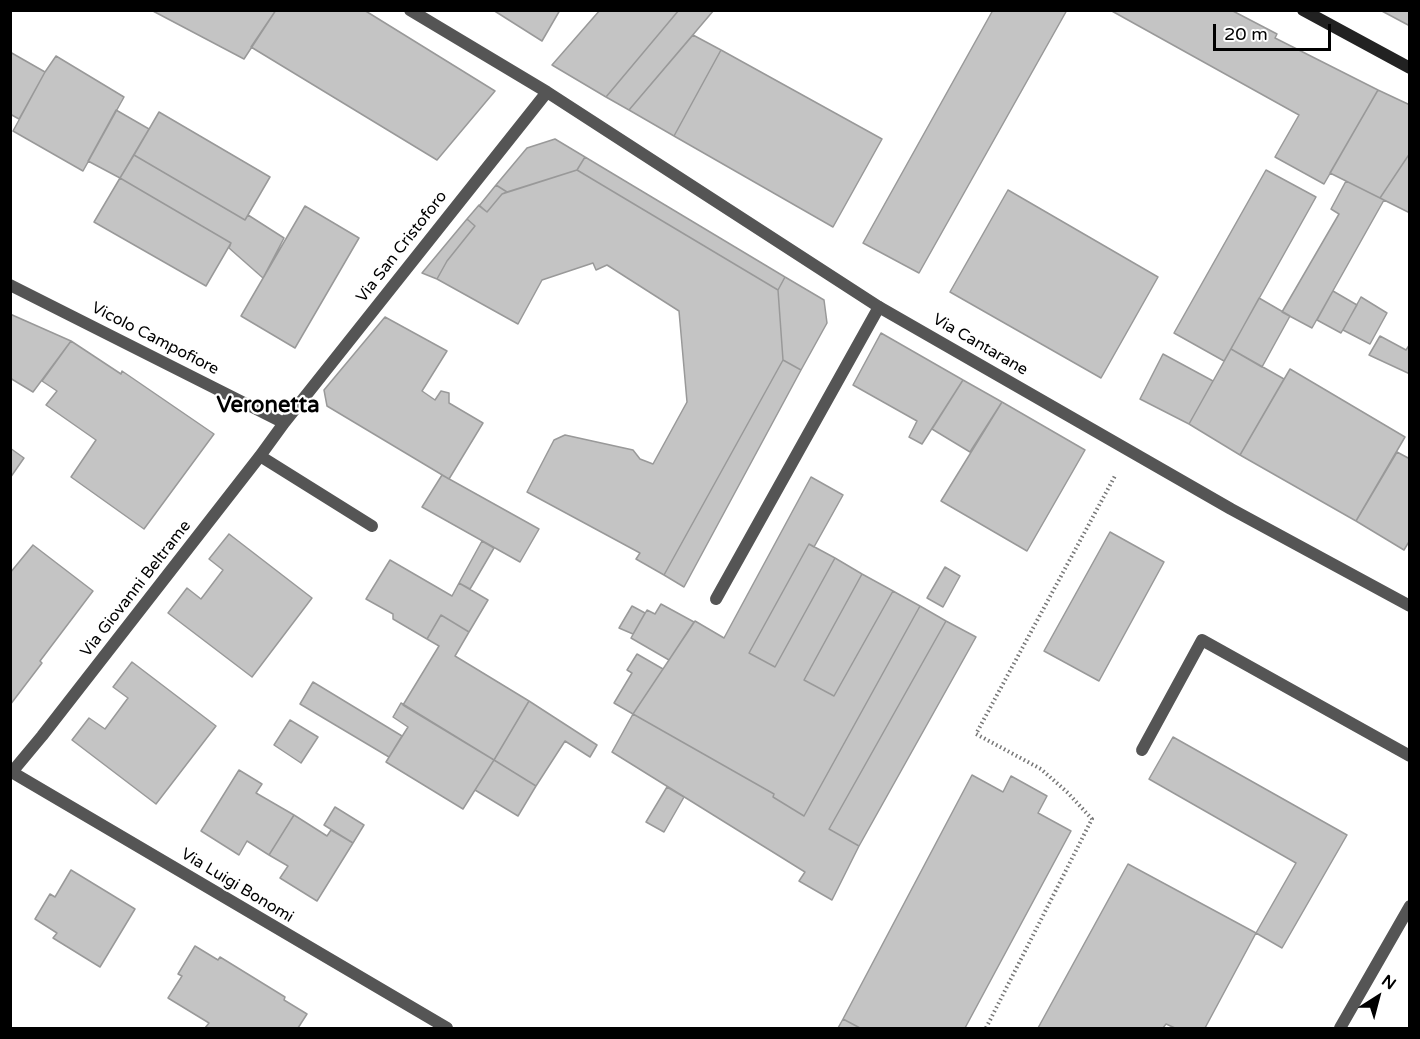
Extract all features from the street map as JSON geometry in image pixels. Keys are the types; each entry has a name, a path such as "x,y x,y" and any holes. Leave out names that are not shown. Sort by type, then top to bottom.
{"street":[{"name":"Via Cantarane","path":"410,10 547,92 879,307 1231,509 1410,606"},
{"path":"1303,10 1410,68"},
{"name":"Via San Cristoforo","path":"284,423 547,92"},
{"name":"Vicolo Campofiore","path":"10,285 284,423"},
{"path":"716,599 879,307"},
{"name":"Via Giovanni Beltrame","path":"11,771 42,736 284,423"},
{"path":"260,456 372,526"},
{"path":"1142,750 1202,640 1410,756"},
{"name":"Via Luigi Bonomi","path":"11,771 447,1029"},
{"path":"1340,1029 1410,906"}],"path":[{"path":"986,1029 1092,819 1068,793 1041,770 976,734 1129,450"}],"building":[{"path":"151,10 276,10 244,59"},
{"path":"276,10 364,10 495,91 437,160 251,47"},
{"path":"493,10 560,10 542,41"},
{"path":"600,10 679,10 606,97 552,65"},
{"path":"679,10 714,10 629,110 606,97"},
{"path":"993,10 1067,10 919,273 863,243"},
{"path":"1110,10 1231,10 1277,34 1275,38 1378,90 1324,184 1275,157 1299,115"},
{"path":"1380,10 1410,10 1410,26"},
{"path":"693,35 721,50 674,136 629,110"},
{"path":"721,50 882,139 833,227 674,136"},
{"path":"10,52 45,72 19,119 10,114"},
{"path":"56,56 124,97 83,171 13,131"},
{"path":"1378,90 1410,105 1410,153 1380,198 1330,173"},
{"path":"116,110 149,129 120,178 88,161"},
{"path":"159,112 270,177 245,220 134,155"},
{"path":"555,139 585,157 577,170 507,192 496,185 527,148"},
{"path":"1410,153 1410,213 1380,198"},
{"path":"134,155 245,220 248,215 284,238 263,278 229,248 231,243 120,178"},
{"path":"585,157 785,277 778,290 577,170"},
{"path":"577,170 778,290 783,360 664,575 636,559 640,553 527,492 554,440 565,435 633,450 640,459 653,464 687,402 679,311 607,265 596,270 593,263 542,280 518,324 437,279 447,261 475,226 467,219 479,205 487,212 502,194"},
{"path":"1266,170 1316,197 1224,361 1174,333"},
{"path":"120,178 231,243 206,286 94,222"},
{"path":"1346,181 1384,200 1312,328 1282,312 1339,214 1331,209"},
{"path":"496,185 507,192 502,194 487,212 479,206"},
{"path":"1008,190 1158,277 1101,378 950,292"},
{"path":"305,206 359,238 295,348 241,316"},
{"path":"467,219 475,226 447,261 437,279 422,273"},
{"path":"785,277 824,300 827,323 801,370 783,360 778,290"},
{"path":"1333,291 1357,305 1341,333 1317,320"},
{"path":"1361,297 1387,313 1370,344 1343,330"},
{"path":"1259,298 1290,316 1262,367 1231,349"},
{"path":"10,314 71,341 33,392 10,378"},
{"path":"385,317 447,351 422,391 435,400 441,391 449,393 449,403 483,423 449,479 327,406 324,390"},
{"path":"881,333 963,380 922,444 909,437 917,421 853,385"},
{"path":"1380,336 1406,350 1410,344 1410,374 1369,355"},
{"path":"71,341 121,374 122,371 214,434 144,529 71,477 96,440 46,405 57,391 42,381"},
{"path":"1231,349 1284,379 1240,455 1189,424"},
{"path":"1163,354 1213,381 1189,424 1140,399"},
{"path":"783,360 801,370 684,587 664,575"},
{"path":"1290,369 1405,437 1356,521 1240,455"},
{"path":"963,380 1002,402 970,452 932,429"},
{"path":"1002,402 1085,450 1027,551 941,501"},
{"path":"10,448 24,458 10,478"},
{"path":"1397,452 1410,459 1410,540 1404,550 1356,521"},
{"path":"442,475 539,529 520,562 422,507"},
{"path":"811,477 843,495 814,547 809,544 749,653 775,667 835,558 862,574 804,680 834,696 893,591 920,606 804,816 773,797 774,794 633,714 695,621 724,638"},
{"path":"1110,532 1164,562 1099,681 1044,651"},
{"path":"229,534 312,598 252,677 168,613 187,588 201,599 223,570 209,559"},
{"path":"482,541 494,548 470,589 459,583"},
{"path":"809,544 835,558 775,667 749,653"},
{"path":"33,545 93,591 10,705 10,573"},
{"path":"390,560 452,596 459,583 488,600 469,632 441,615 427,639 393,619 393,614 366,599"},
{"path":"945,567 960,576 943,607 927,598"},
{"path":"862,574 893,591 834,696 804,680"},
{"path":"661,604 694,622 669,660 631,638 647,610 655,614"},
{"path":"632,606 645,613 633,634 619,628"},
{"path":"920,606 946,621 829,829 859,846 832,900 799,881 805,872 612,752 633,714 774,794 773,797 804,816"},
{"path":"441,615 469,632 455,656 529,701 494,760 403,705 439,646 427,639"},
{"path":"946,621 976,637 859,846 829,829"},
{"path":"637,654 663,669 633,714 614,703 632,673 627,670"},
{"path":"132,662 216,726 156,804 72,740 89,718 105,729 128,698 113,687"},
{"path":"313,682 402,736 389,757 300,704"},
{"path":"529,701 597,745 590,757 565,741 536,786 494,760"},
{"path":"401,703 494,760 463,809 386,762 408,727 393,717"},
{"path":"290,720 318,737 301,763 274,745"},
{"path":"1173,737 1347,835 1282,948 1256,933 1296,863 1149,779"},
{"path":"494,760 536,786 518,816 475,790"},
{"path":"239,770 262,784 256,793 294,815 269,855 247,841 239,855 201,831"},
{"path":"972,775 1003,792 1011,776 1047,796 1038,813 1071,831 965,1028 860,1028 843,1019"},
{"path":"667,787 684,797 664,832 646,822"},
{"path":"335,807 364,825 353,843 324,825"},
{"path":"294,815 327,836 331,830 353,843 317,901 280,878 288,866 269,855"},
{"path":"1128,864 1256,933 1205,1028 1175,1028 1166,1024 1163,1028 1038,1028"},
{"path":"71,870 135,909 100,967 53,938 57,933 35,919 50,894 55,897"},
{"path":"195,946 218,960 220,957 285,997 284,1000 307,1014 298,1028 205,1028 209,1023 168,998 182,976 178,974"},
{"path":"843,1019 860,1028 838,1028"}],"district":[{"name":"Veronetta","path":"268,406"}]}
